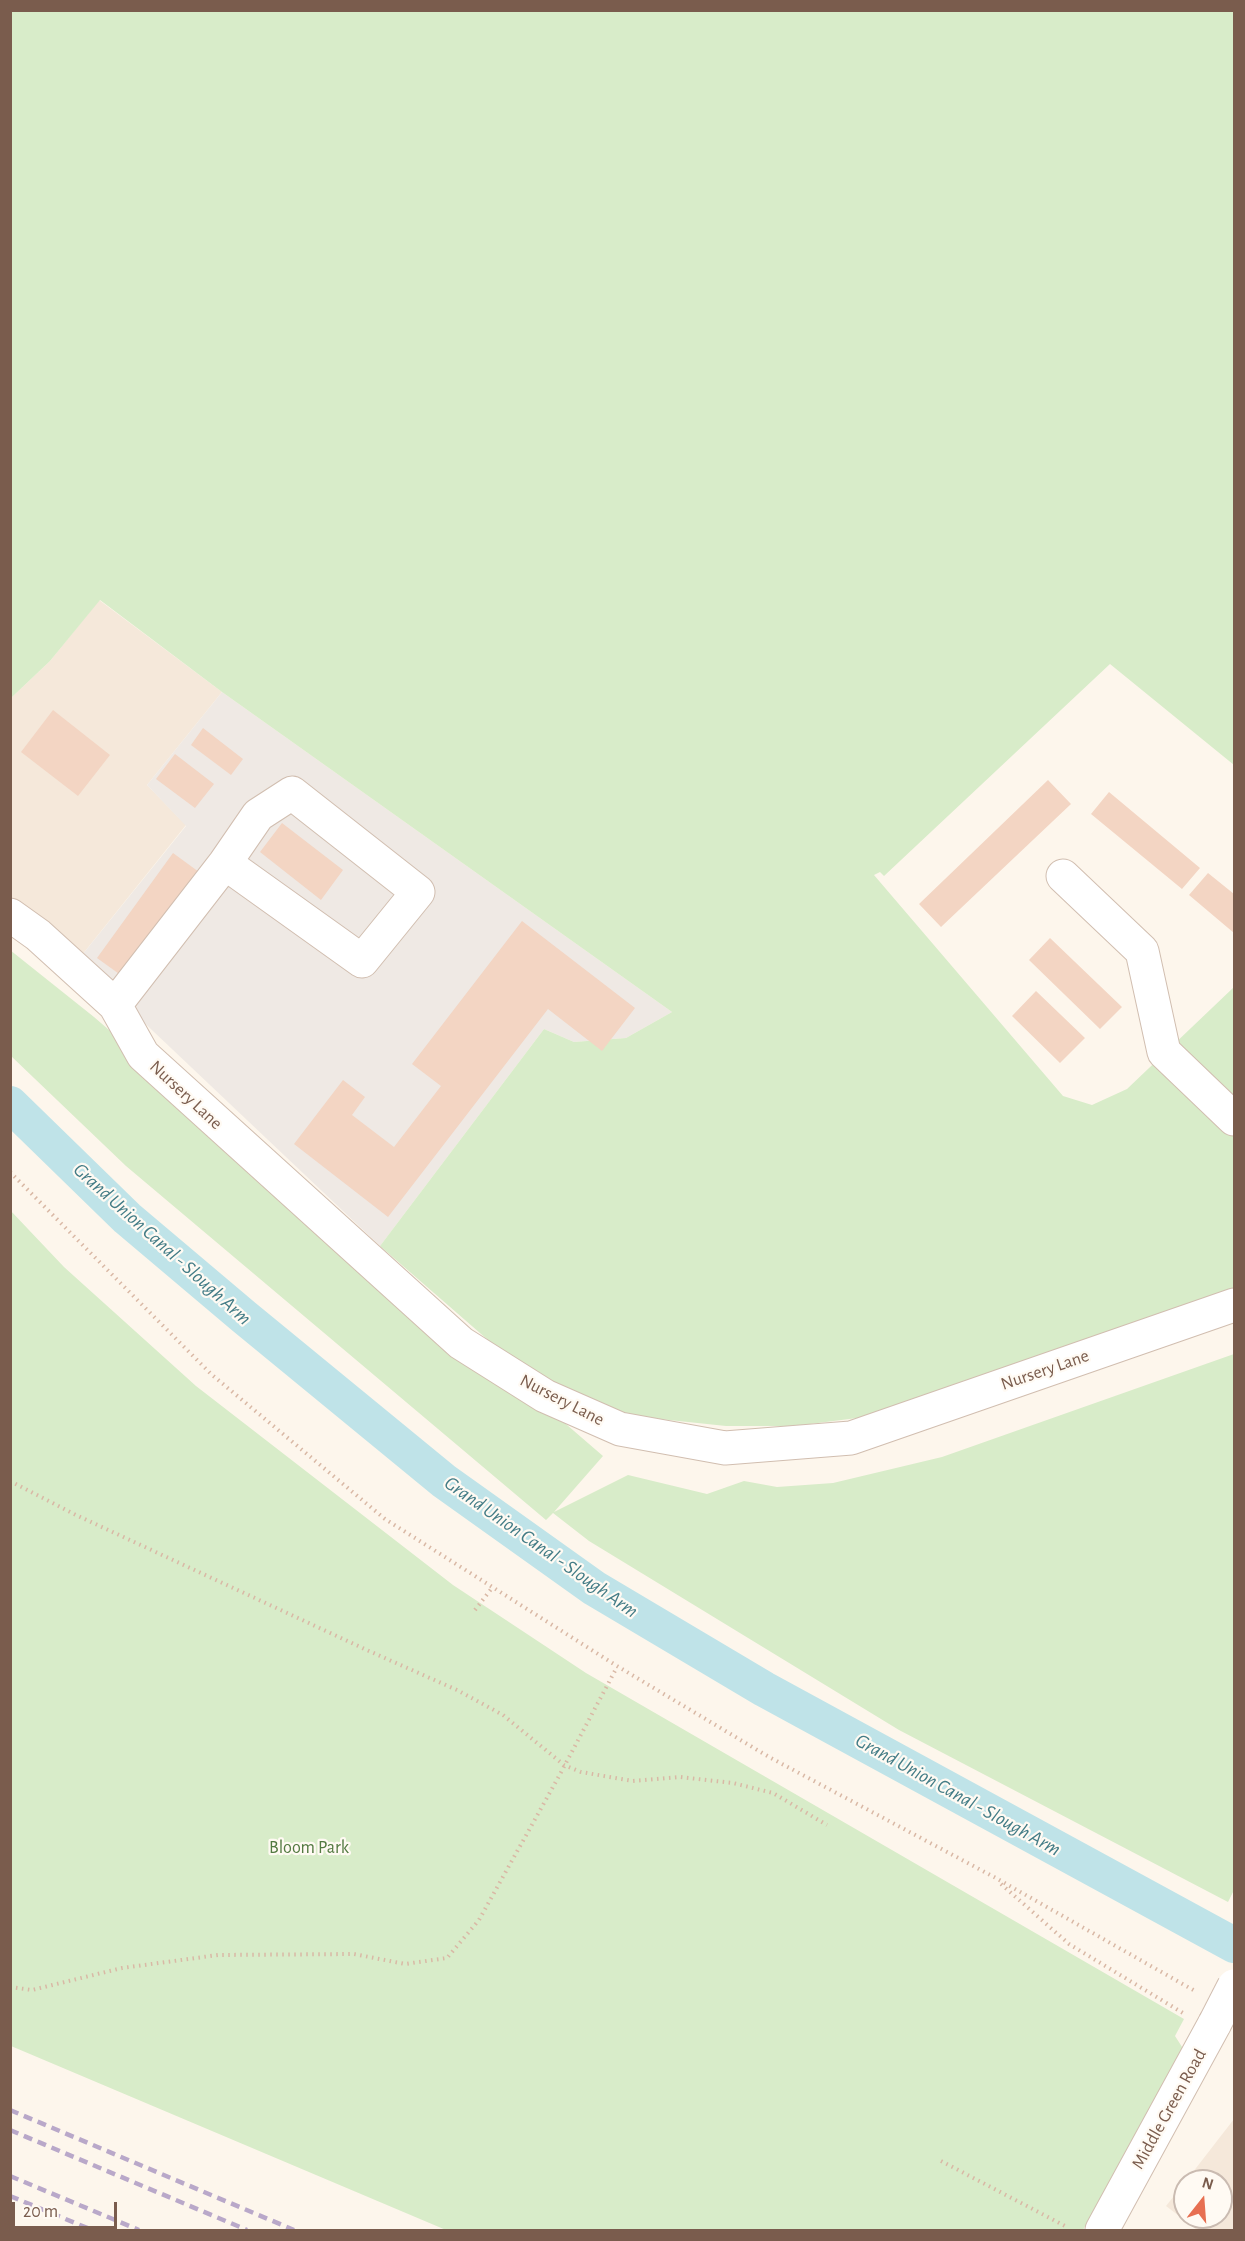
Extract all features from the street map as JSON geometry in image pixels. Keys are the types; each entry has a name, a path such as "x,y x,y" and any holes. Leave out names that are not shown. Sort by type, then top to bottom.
{"street":[{"path":"116,1005 225,863 258,815 292,793 417,892 362,961 225,863"},
{"path":"1063,876 1142,951 1164,1052 1234,1119"},
{"name":"Nursery Lane","path":"10,915 38,935 116,1005 143,1055 461,1343 545,1396 620,1429 725,1448 851,1438 1234,1305"},
{"name":"Middle Green Road","path":"1102,2230 1217,2009"}],"path":[{"path":"10,1172 211,1374 385,1519 617,1666 769,1757 994,1877 1217,2009"},
{"path":"10,1481 76,1515 369,1652 457,1690 503,1715 564,1765 581,1772 633,1781 680,1778 733,1783 772,1793 827,1825"},
{"path":"475,1610 492,1588"},
{"path":"10,1987 32,1990 122,1968 218,1955 354,1954 405,1964 447,1958 478,1920 617,1666"},
{"path":"994,1877 1069,1944 1217,2009"},
{"path":"941,2161 1072,2230"}],"shaded area":[{"path":"99,600 222,692 147,785 186,825 78,960 11,907 11,698 50,661"},
{"path":"222,692 672,1012 626,1038 574,1042 544,1029 380,1246 78,960 186,826 147,785"},
{"path":"1234,2119 1234,2230 1194,2230 1233,2229 1233,2169 1195,2169"},
{"path":"1173,2197 1173,2211 1166,2206"}],"green space":[{"path":"11,11 1234,11 1234,765 1110,664 884,876 880,872 874,875 1063,1096 1092,1105 1127,1089 1234,987 1234,1293 873,1416 794,1426 726,1426 650,1418 600,1408 519,1367 380,1246 544,1029 574,1042 626,1038 672,1012 222,692 100,600 50,661 11,698"},
{"path":"10,950 94,1017 603,1456 554,1512 628,1475 707,1494 744,1481 777,1487 833,1483 942,1457 1234,1354 1234,1890 1228,1902 899,1730 589,1541 553,1513 546,1520 126,1166 11,1056"},
{"name":"Bloom Park","path":"10,1210 64,1267 196,1386 453,1585 586,1673 1184,2019 1175,2036 1184,2050 1097,2214 1093,2212 1083,2230 446,2230 11,2046"}],"building":[{"path":"53,710 110,755 78,796 21,752"},
{"path":"203,728 243,759 231,775 191,745"},
{"path":"175,754 214,784 195,808 156,779"},
{"path":"1048,780 1071,804 941,927 919,904"},
{"path":"1109,792 1200,868 1182,889 1091,814"},
{"path":"282,823 343,870 321,900 260,852"},
{"path":"173,853 199,872 122,976 97,958"},
{"path":"1208,873 1234,894 1234,933 1189,895"},
{"path":"522,921 635,1008 602,1051 548,1009 388,1217 294,1144 343,1080 365,1097 352,1115 394,1147 441,1086 412,1064"},
{"path":"1050,938 1122,1007 1100,1029 1029,960"},
{"path":"1036,991 1085,1038 1060,1063 1012,1016"}],"waterway":[{"name":"Grand Union Canal - Slough Arm","path":"10,1104 127,1218 243,1316 444,1481 594,1588 764,1689 1234,1945"}],"railway":[{"path":"10,2110 294,2230"},
{"path":"10,2130 247,2230"},
{"path":"10,2176 139,2230"},
{"path":"10,2196 92,2230"}]}
